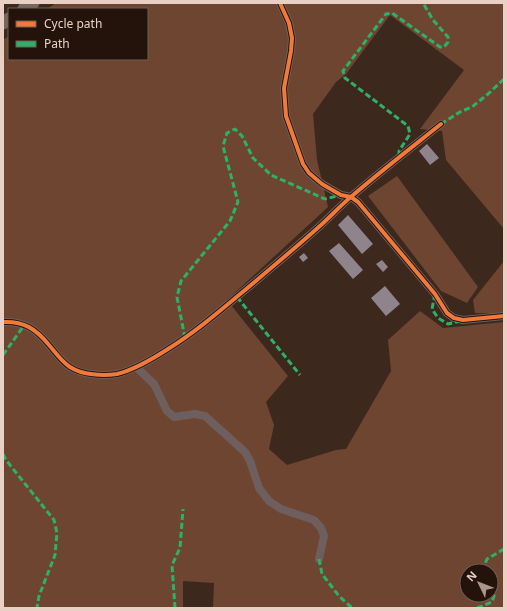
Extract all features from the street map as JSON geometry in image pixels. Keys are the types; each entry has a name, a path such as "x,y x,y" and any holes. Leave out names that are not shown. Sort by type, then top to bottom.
{"street":[{"path":"280,3 289,23 292,38 292,51 284,88 286,116 304,164 309,173 322,184 341,195 351,197 358,202 435,294 447,313 454,318 463,320 504,316"},
{"path":"3,322 13,321 24,324 36,331 48,343 59,358 70,367 79,371 95,375 117,374 136,367 160,354 199,328 305,239 351,197 441,124"},
{"path":"136,367 154,384 167,411 174,417 195,414 205,416 244,452 250,461 260,488 269,501 281,509 314,520 321,528 324,536 319,559"}],"shaded area":[{"path":"56,3 504,3 504,229 446,160 442,131 420,129 464,70 390,15 346,74 336,82 313,114 317,160 328,207 227,300 288,376 266,402 274,425 269,449 287,465 336,450 346,449 391,371 388,340 420,311 443,328 504,322 504,608 213,608 214,583 183,581 183,608 3,608 3,40 8,37 8,60 148,60 148,8 48,8"},
{"path":"397,176 478,287 467,303 441,291 368,196"},
{"path":"504,261 504,314 475,313 473,300"}],"building":[{"path":"427,144 439,158 430,165 419,151"},
{"path":"348,215 373,244 362,254 338,225"},
{"path":"339,243 363,270 353,279 329,251"},
{"path":"304,253 308,258 303,262 299,257"},
{"path":"382,260 388,267 383,272 376,264"},
{"path":"385,286 400,304 386,316 371,298"}],"marked path":[{"path":"399,156 399,151 410,134 408,126 345,78 343,71 386,14 392,13 440,47 444,47 448,42 448,37 433,20 423,3"},
{"path":"441,124 460,112 472,107 504,79"},
{"path":"185,338 177,297 181,281 230,221 238,202 223,146 227,133 235,129 242,136 253,158 271,175 325,199 341,195"},
{"path":"435,294 432,309 438,318 448,324 460,321"},
{"path":"237,297 300,375"},
{"path":"3,355 25,324"},
{"path":"3,454 6,460 54,520 57,533 55,555 39,596 37,608"},
{"path":"175,608 172,565 180,548 183,509"},
{"path":"485,563 487,559 504,549"},
{"path":"319,559 322,574 339,596 352,608"},
{"path":"477,608 490,603"}],"cycle path":[{"path":"280,3 289,23 292,38 284,88 286,116 303,164 309,173 322,184 341,195 351,197 358,202 435,294 447,313 454,318 463,320 504,316"},
{"path":"3,322 17,323 34,330 64,362 80,372 111,375 137,367 180,341 214,316 325,222 344,203 441,124"}]}
